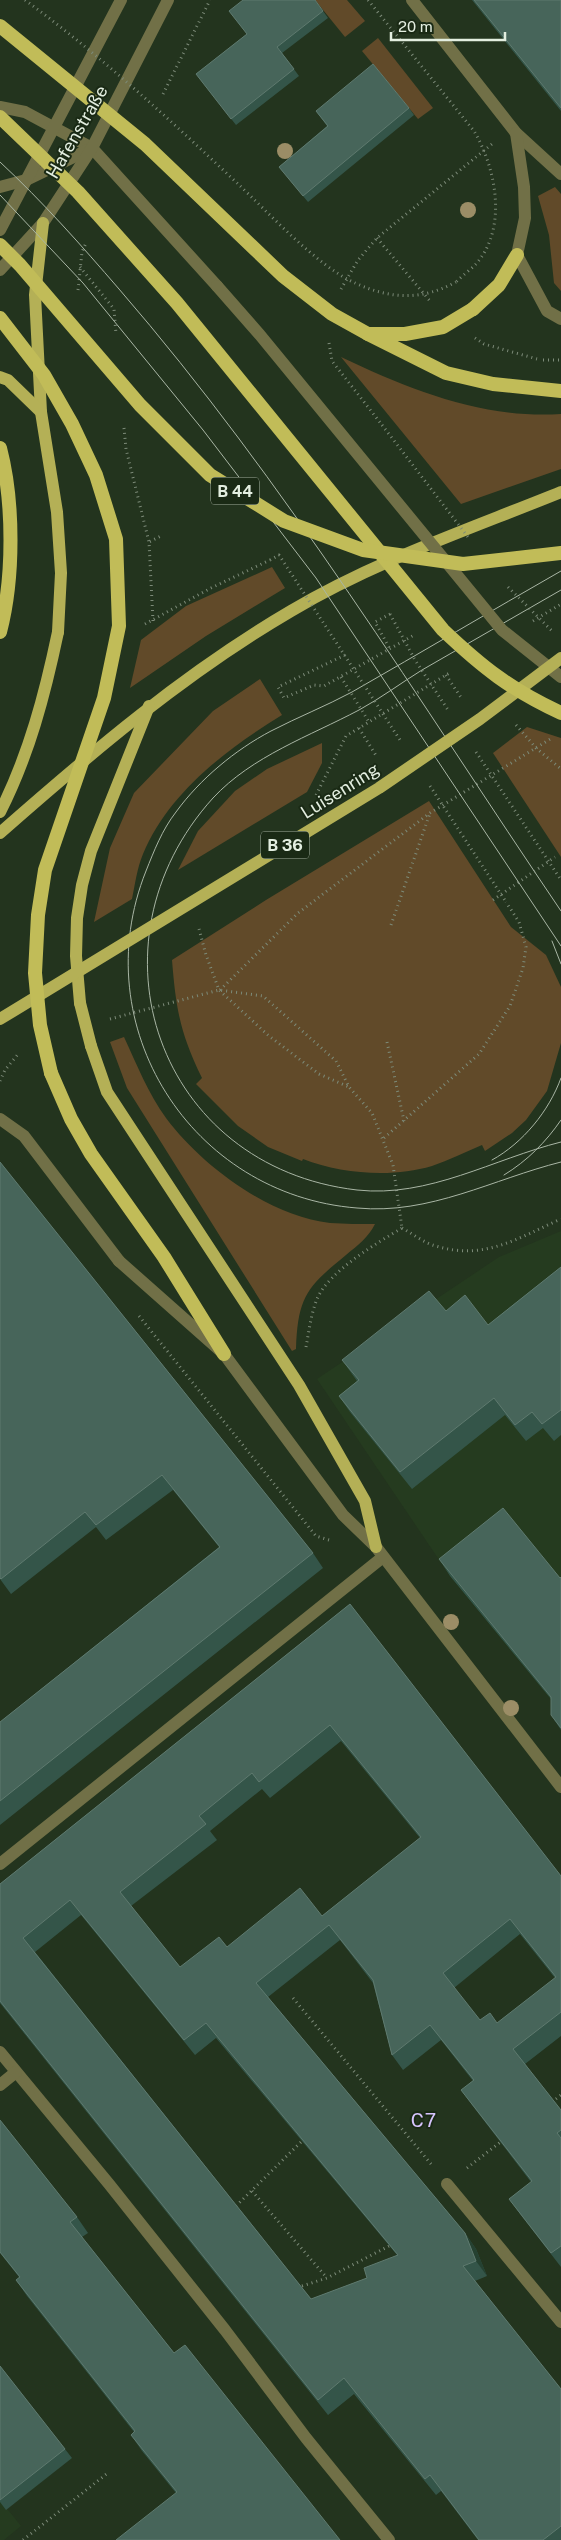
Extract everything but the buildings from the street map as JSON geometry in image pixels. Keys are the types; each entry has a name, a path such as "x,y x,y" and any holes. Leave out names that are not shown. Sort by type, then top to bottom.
{"highway":[{"path":"0,26 145,144 283,276 332,314 368,334 446,372 493,384 561,391"},
{"path":"0,117 78,192 176,303 443,630 480,665 525,696 561,713"},
{"name":"B 44","path":"0,245 20,265 140,405 210,475 284,521 362,550 463,564 561,553"},
{"path":"368,334 405,334 443,327 473,309 499,285 517,255"},
{"path":"0,318 44,375 72,424 96,475 116,539 119,626 104,698 45,870 38,915 35,972 40,1025 50,1073 71,1119 91,1154 164,1257 224,1354"},
{"path":"0,448 9,520 9,570 4,615 0,632"}],"main road":[{"path":"0,812 29,744 45,694 58,632 61,573 57,512 41,412 35,295 44,223"},
{"path":"0,377 8,380 41,412"},
{"path":"0,833 149,706 231,648 292,610 377,567 561,492"},
{"name":"Luisenring","path":"0,1019 379,788 480,719 561,658"},
{"path":"149,706 91,851 82,885 77,918 76,956 80,1003 91,1046 107,1092 299,1385 365,1501 379,1552"}],"street":[{"name":"Hafenstraße","path":"0,230 121,0"},
{"name":"Hafenstraße","path":"0,270 44,223 92,148 168,0"},
{"path":"412,0 516,133 561,174"},
{"path":"0,107 25,112 55,126 92,148 143,202 260,335 502,630 561,677"},
{"path":"516,133 524,187 525,218 517,255 547,311 561,318"},
{"path":"0,187 26,180 92,148"},
{"path":"0,1119 24,1136 120,1261 224,1354 343,1515 379,1552 561,1787"},
{"path":"0,1864 379,1552"},
{"path":"0,2052 121,2199 225,2330 306,2438 389,2540"},
{"path":"0,2085 16,2072"},
{"path":"447,2184 561,2322"}],"path":[{"path":"25,0 55,22 170,120 320,260 354,283 388,294 415,297 438,292 456,282 477,263 489,240 496,198 485,149 474,131 368,0"},
{"path":"163,94 210,0"},
{"path":"377,238 485,149"},
{"path":"162,536 149,542 153,621 211,588 279,555 403,744"},
{"path":"390,649 375,622 390,614 415,660 452,715"},
{"path":"324,686 314,685 284,698 278,686 345,655"},
{"path":"446,675 451,683"},
{"path":"341,677 369,722"},
{"path":"359,728 380,762"},
{"path":"220,990 298,913 430,813 553,737"},
{"path":"473,748 561,880"},
{"path":"384,1138 479,1054 510,1006 523,968 526,947 519,922 429,784"},
{"path":"391,925 430,813"},
{"path":"493,900 555,858"},
{"path":"220,990 263,996 336,1062 348,1087 372,1114 384,1138 393,1165 402,1228"},
{"path":"220,990 283,1047 319,1074 348,1087"},
{"path":"387,1042 404,1122"},
{"path":"0,1081 5,1070 23,1047"},
{"path":"402,1228 434,1246 463,1253 494,1249 561,1219"},
{"path":"299,1385 311,1319 318,1297 331,1279 372,1246 402,1228"},
{"path":"137,1310 140,1318 316,1536 333,1541"},
{"path":"293,1998 447,2184 508,2136"},
{"path":"546,2106 561,2095"},
{"path":"236,2206 302,2141"},
{"path":"252,2191 326,2278"},
{"path":"302,2286 326,2278 389,2247 396,2240"},
{"path":"23,2540 109,2472"}],"shaded area":[{"path":"315,0 347,0 365,21 345,37"},
{"path":"378,38 433,108 418,119 362,51"},
{"path":"555,187 561,194 561,291 554,283 549,235 538,196"},
{"path":"341,357 394,381 448,400 475,407 503,412 561,414 561,469 461,504"},
{"path":"272,567 285,588 206,636 130,688 141,640 186,606"},
{"path":"260,679 282,715 241,742 202,774 184,792 154,832 143,854 132,899 94,922 110,848 134,793 213,711"},
{"path":"527,727 561,738 561,857 493,753"},
{"path":"322,743 322,763 307,792 178,870 198,831 235,791 267,769"},
{"path":"429,801 511,927 546,955 561,987 561,1043 547,1091 526,1120 512,1133 485,1151 482,1145 432,1166 417,1170 384,1173 350,1171 303,1159 302,1161 268,1147 238,1126 196,1084 202,1078 180,1021 172,960 266,900"},
{"path":"124,1037 148,1089 166,1118 198,1154 239,1186 284,1210 307,1218 330,1223 375,1224 362,1241 322,1276 307,1294 299,1316 296,1349 292,1351 127,1088 110,1042"},
{"path":"561,1231 561,1712 450,1576 317,1379 499,1257"},
{"path":"0,2500 21,2526 4,2540 0,2540"}],"tram line":[{"path":"0,162 61,224 119,289 180,362 238,438 295,515 349,593 561,911"},
{"path":"0,195 83,283 203,430 316,578 561,946"},
{"path":"561,571 352,692 281,726 244,747 207,777 185,800 171,819 146,871 130,929 129,987 142,1042 166,1093 201,1137 245,1172 298,1196 357,1208 384,1209 410,1206 461,1194 561,1162"},
{"path":"561,590 422,670 375,701 263,759 228,783 213,798 173,856 152,918 148,980 161,1040 189,1094 232,1140 288,1173 357,1190 384,1191 435,1183 561,1142"},
{"path":"552,941 561,964"},
{"path":"492,1160 514,1145 534,1125 550,1102 561,1078"},
{"path":"504,1175 536,1150 561,1120"}],"district":[{"name":"C7","path":"424,2120"}]}
